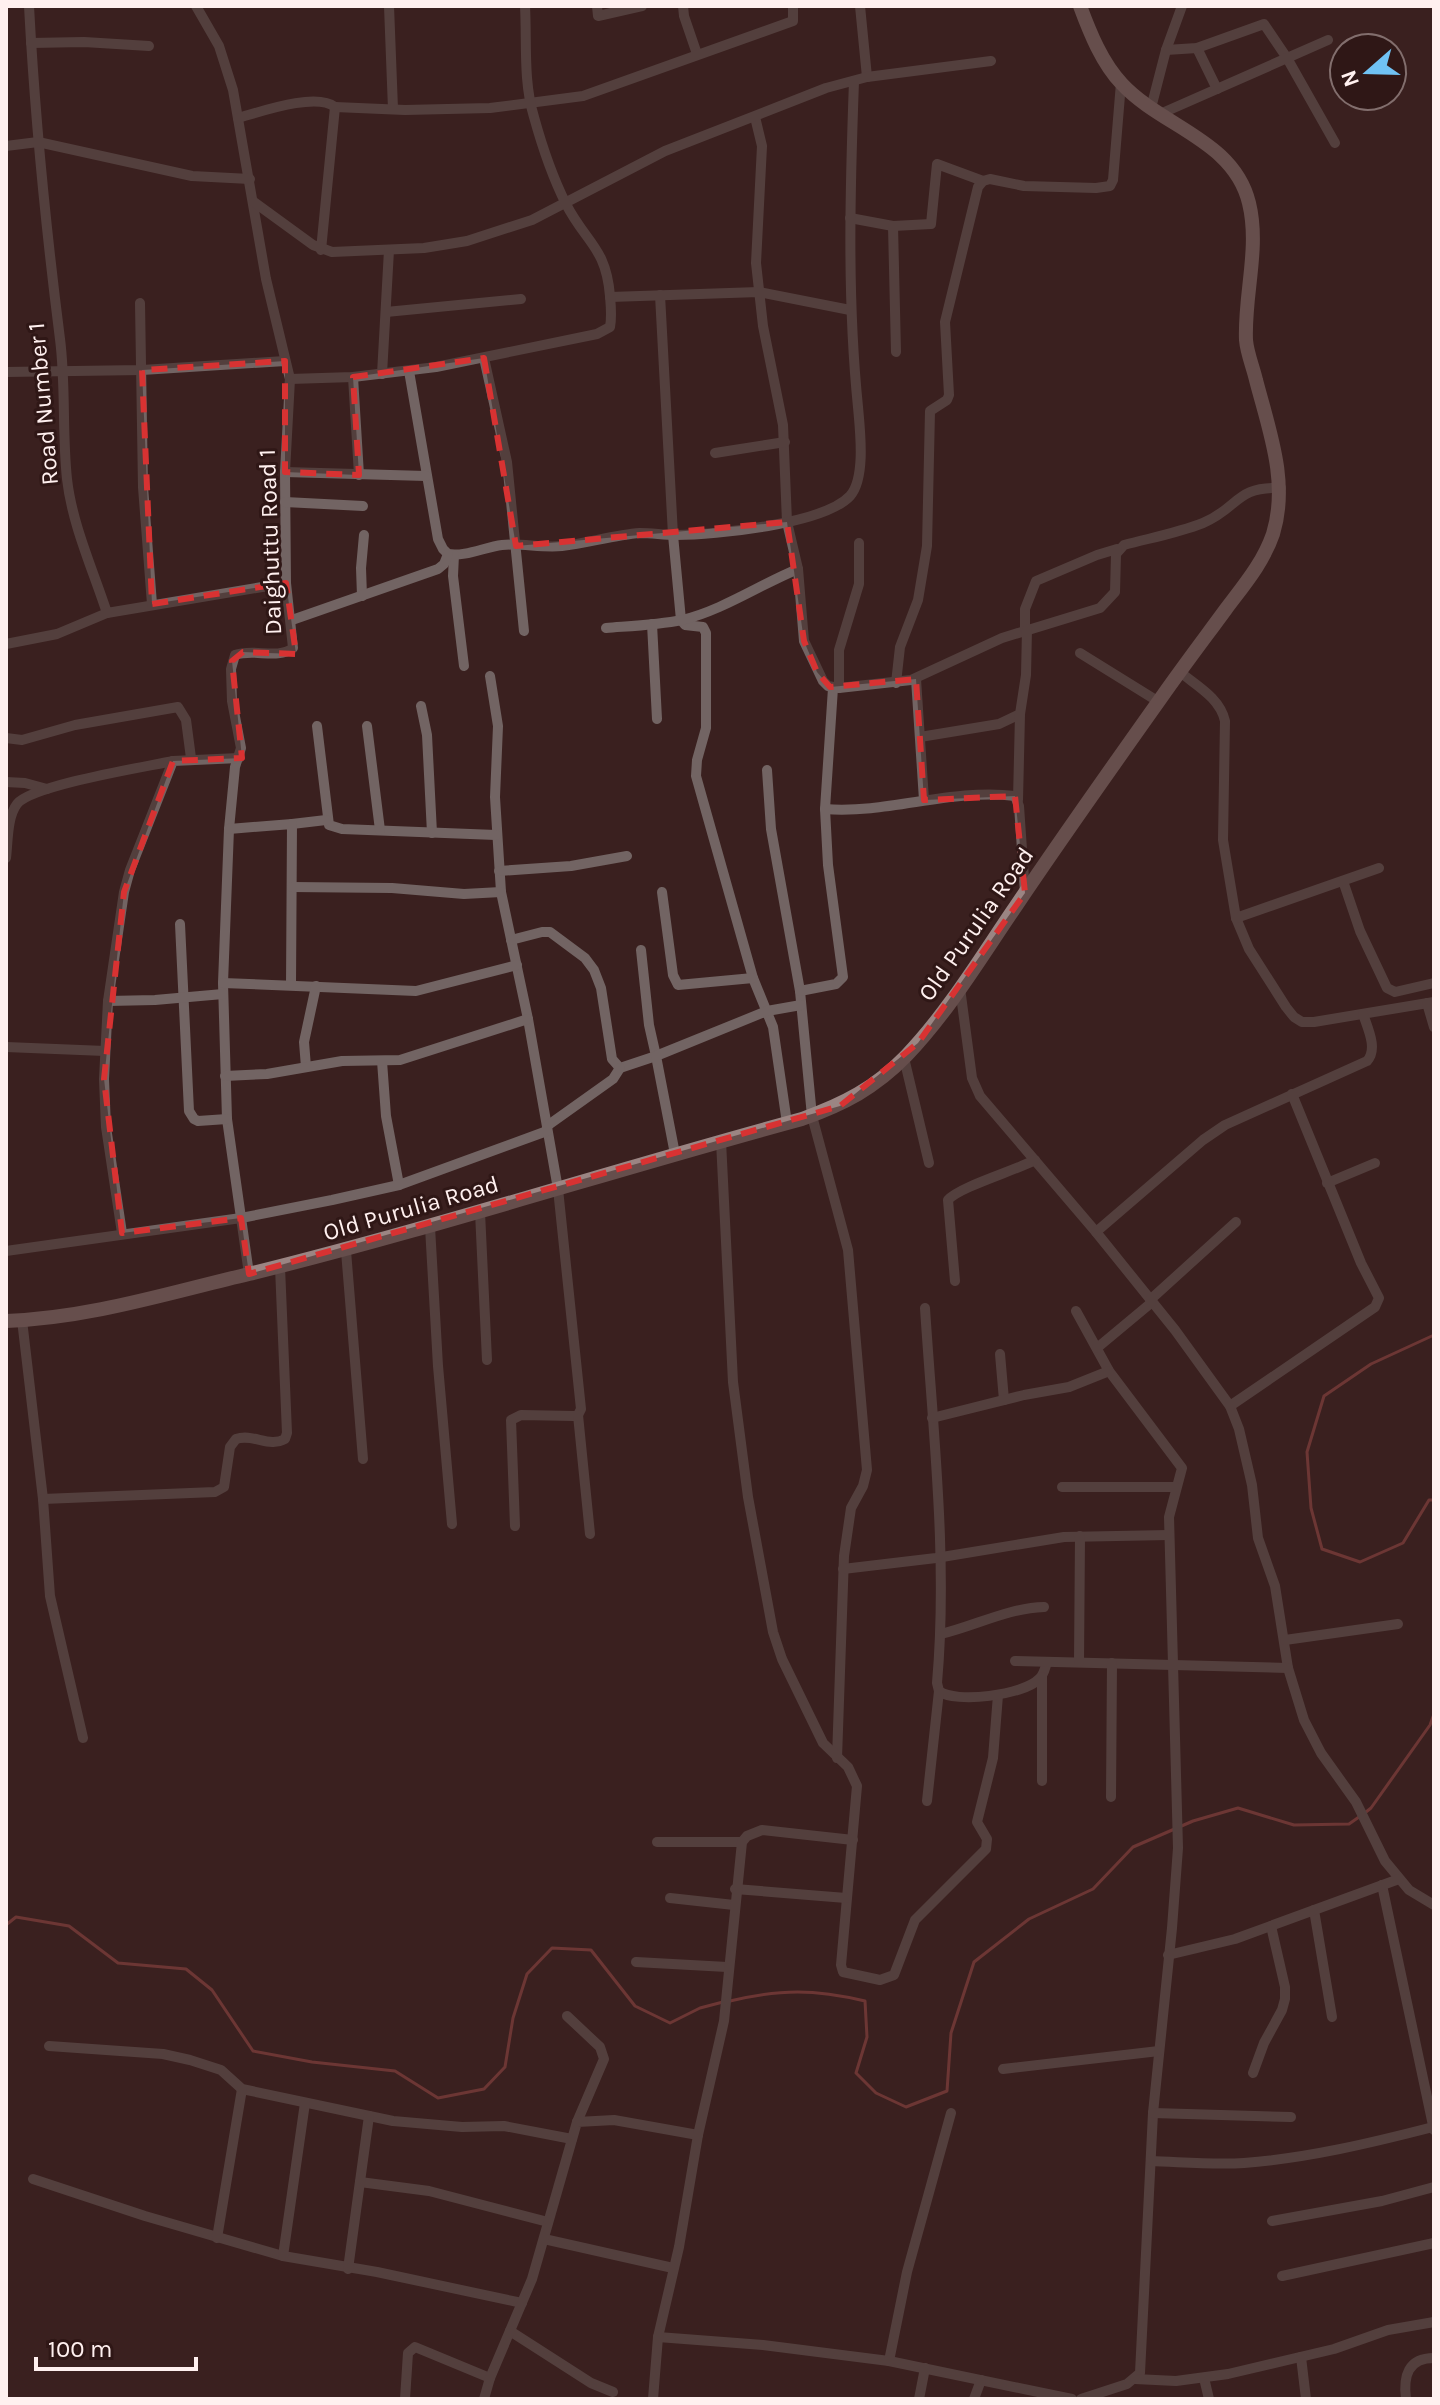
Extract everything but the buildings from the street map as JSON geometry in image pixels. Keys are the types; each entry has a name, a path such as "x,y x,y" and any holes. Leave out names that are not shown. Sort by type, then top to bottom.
{"main road":[{"name":"Old Purulia Road","path":"6,1321 70,1316 135,1304 346,1251 812,1116 840,1106 904,1058 960,988 1180,672 1263,559 1274,531 1281,488 1271,432 1247,345 1246,317 1252,263 1249,202 1229,164 1208,143 1156,111 1121,83 1102,57 1080,6"}],"street":[{"name":"Road Number 1","path":"29,6 38,142 63,371 67,482 107,613"},
{"name":"Daighuttu Road 1","path":"196,6 219,46 238,118 268,291 290,379 285,502 286,583 293,648 288,652 243,652 235,655 232,661 232,701 240,738 229,829 223,989 225,1076 227,1119 249,1274"},
{"path":"389,6 393,109"},
{"path":"290,379 409,371 606,331 612,319 604,261 566,204 549,165 530,102 525,6"},
{"path":"597,6 598,16 642,6"},
{"path":"683,6 697,54"},
{"path":"238,118 290,104 329,103 335,107 393,109 490,108 583,96 793,21 793,6"},
{"path":"860,6 867,77"},
{"path":"1182,6 1166,50 1156,111 1217,89 1328,40"},
{"path":"1166,50 1197,48 1264,24 1335,143"},
{"path":"31,43 95,42 149,46"},
{"path":"1197,48 1217,89"},
{"path":"254,202 321,250 389,250 467,241 532,220 657,154 826,88 867,77 991,61"},
{"path":"409,371 438,539 443,549 451,554 499,545 559,547 644,533 673,535 787,522 823,514 850,496 856,485 860,434 850,310 854,81"},
{"path":"850,218 893,226 931,224 937,164 983,181 990,179 1020,185 1110,186 1121,83"},
{"path":"321,250 335,107"},
{"path":"755,117 762,146 756,240 759,292 785,442 787,522 798,569 806,651 823,681 836,688 916,679 1002,638 1100,608 1108,602 1117,586 1117,549"},
{"path":"6,146 38,142 192,176 250,179"},
{"path":"896,683 900,647 922,581 929,508 930,411 947,400 949,395 945,322 973,201 983,181"},
{"path":"893,226 896,352"},
{"path":"382,374 389,250"},
{"path":"610,297 759,292 850,310"},
{"path":"660,295 673,535 681,620 685,625 703,627 706,633 706,728 696,776 753,978 767,1011 777,1048 787,1123"},
{"path":"386,312 521,299"},
{"path":"140,303 143,487 152,604"},
{"path":"484,358 507,462 524,631"},
{"path":"6,372 142,370 285,361"},
{"path":"353,377 359,475"},
{"path":"715,453 785,442"},
{"path":"285,472 426,476"},
{"path":"1025,893 1018,800 1020,714 1026,675 1025,609 1036,581 1124,545 1202,523 1222,513 1243,494 1260,487 1281,488"},
{"path":"285,502 363,506"},
{"path":"362,596 364,535"},
{"path":"800,991 836,984 843,977 828,865 825,809 839,650 859,584 859,543"},
{"path":"292,620 438,569 451,554"},
{"path":"451,554 464,666"},
{"path":"606,628 681,620 730,603 766,582 798,569"},
{"path":"6,644 57,634 107,613 286,583"},
{"path":"652,624 657,719"},
{"path":"1080,653 1159,702"},
{"path":"1180,672 1217,701 1223,711 1223,840 1236,918 1249,949 1294,1017 1302,1022 1314,1022 1430,1003 1434,1027"},
{"path":"490,676 498,726 496,835 501,892 528,1019 558,1189 581,1409 578,1415 590,1534"},
{"path":"916,679 924,800"},
{"path":"421,706 427,735 432,833"},
{"path":"6,738 22,740 75,725 178,707 186,720 191,758"},
{"path":"920,737 999,724 1020,714"},
{"path":"317,726 326,820 334,829 496,835"},
{"path":"367,726 380,830"},
{"path":"6,858 12,814 23,799 47,789 173,761 239,758"},
{"path":"122,1233 106,1127 108,1001 124,892 173,761"},
{"path":"767,770 771,829 800,991 812,1116 848,1250 867,1470 863,1486 851,1508 843,1569 837,1758"},
{"path":"6,782 47,789"},
{"path":"825,809 862,810 967,795 1009,796 1018,800"},
{"path":"229,829 326,820"},
{"path":"291,985 292,824"},
{"path":"499,871 571,866 627,856"},
{"path":"1236,918 1379,868"},
{"path":"1343,881 1360,931 1387,988 1395,992 1434,983"},
{"path":"292,887 392,888 464,894 501,892"},
{"path":"662,892 673,975 678,985 753,978"},
{"path":"180,924 189,1111 198,1121 227,1119"},
{"path":"511,940 550,932 585,958 601,988 612,1059 620,1068"},
{"path":"641,950 649,1025 675,1154"},
{"path":"108,1001 183,998 223,989 291,985 416,991 517,965"},
{"path":"306,1067 304,1042 316,986"},
{"path":"960,988 974,1088 1175,1330 1230,1406 1239,1429 1252,1485 1258,1538 1275,1586 1288,1668 1312,1737 1356,1802 1385,1861 1416,1895 1434,1905"},
{"path":"547,1131 547,1126 613,1079 620,1068 767,1011 801,1005"},
{"path":"1096,1232 1203,1140 1225,1125 1361,1065 1372,1056 1363,1014"},
{"path":"225,1076 267,1074 342,1061 382,1061 421,1055 528,1019"},
{"path":"6,1047 105,1051"},
{"path":"904,1058 929,1163"},
{"path":"382,1061 386,1116 399,1185"},
{"path":"1230,1406 1375,1307 1379,1298 1361,1263 1292,1094"},
{"path":"6,1251 241,1218 399,1185 547,1131"},
{"path":"721,1141 733,1382 748,1497 767,1601 782,1659 823,1743 848,1767 857,1786 846,1898 843,1972 880,1980 894,1975 915,1920 981,1855 988,1844 977,1822 993,1758 998,1695"},
{"path":"955,1281 948,1200 962,1190 1035,1160"},
{"path":"1327,1183 1375,1163"},
{"path":"480,1212 487,1360"},
{"path":"1097,1348 1151,1303 1150,1300 1236,1222"},
{"path":"430,1227 452,1524"},
{"path":"346,1251 363,1459"},
{"path":"43,1499 215,1492 224,1487 230,1447 236,1439 247,1437 274,1443 285,1439 280,1267"},
{"path":"925,1308 941,1634 939,1691 927,1801"},
{"path":"1076,1311 1109,1371 1180,1462 1181,1473 1169,1517 1178,1848 1153,2113 1140,2373 1135,2379"},
{"path":"22,1320 43,1499 50,1596 83,1738"},
{"path":"1000,1354 1004,1400"},
{"path":"932,1418 1069,1387 1109,1371"},
{"path":"515,1526 511,1420 521,1415 578,1415"},
{"path":"1062,1487 1176,1487"},
{"path":"843,1569 1080,1536 1169,1535"},
{"path":"1079,1662 1080,1536"},
{"path":"941,1634 1026,1608 1044,1607"},
{"path":"1285,1640 1398,1624"},
{"path":"1015,1661 1288,1668"},
{"path":"1042,1781 1042,1677 1047,1662"},
{"path":"1111,1797 1112,1663"},
{"path":"939,1691 954,1698 998,1695 1033,1684 1042,1677"},
{"path":"654,2399 658,2337 724,2021 727,1967 742,1842 747,1836 762,1830 853,1840"},
{"path":"657,1842 742,1842"},
{"path":"1168,1955 1218,1945 1399,1879"},
{"path":"1151,2161 1228,2164 1267,2160 1434,2130 1382,1885"},
{"path":"735,1889 846,1898"},
{"path":"670,1898 734,1905"},
{"path":"1314,1910 1332,2017"},
{"path":"1253,2073 1285,1999 1271,1926"},
{"path":"636,1962 727,1967"},
{"path":"484,2399 532,2279 577,2122 604,2059 600,2047 567,2016"},
{"path":"49,2046 163,2054 221,2070 242,2089 369,2116 426,2125 504,2126 572,2139"},
{"path":"1003,2069 1159,2051"},
{"path":"217,2238 242,2089"},
{"path":"283,2256 305,2103"},
{"path":"889,2361 907,2272 951,2113"},
{"path":"1153,2113 1291,2117"},
{"path":"348,2269 369,2116"},
{"path":"577,2122 614,2120 698,2135"},
{"path":"33,2179 283,2256 377,2272 522,2303"},
{"path":"360,2182 429,2191 548,2222"},
{"path":"1272,2221 1382,2201 1434,2187"},
{"path":"544,2239 673,2268"},
{"path":"1282,2276 1434,2243"},
{"path":"1081,2399 1135,2379 1159,2382 1204,2378 1346,2346 1388,2330 1434,2322"},
{"path":"510,2331 591,2383 613,2392"},
{"path":"658,2337 763,2345 889,2361 1072,2399"},
{"path":"405,2399 408,2353 415,2347 490,2378"},
{"path":"1301,2357 1306,2399"},
{"path":"1406,2399 1407,2377 1412,2364 1420,2359 1434,2358"},
{"path":"919,2399 925,2368"},
{"path":"1204,2378 1209,2399"},
{"path":"974,2399 981,2380"}],"highlighted area":[{"path":"484,358 516,546 787,522 804,641 817,672 830,687 916,679 924,800 1015,796 1025,893 918,1043 840,1106 249,1274 241,1218 122,1233 104,1079 124,892 173,761 242,758 232,661 243,652 296,654 286,583 152,604 142,370 285,361 285,472 359,475 353,377"}],"waterway":[{"path":"1434,1335 1371,1364 1324,1396 1307,1452 1311,1508 1322,1549 1360,1562 1403,1543 1429,1500 1434,1500"},
{"path":"1366,1812 1430,1725 1434,1714"},
{"path":"730,2001 798,1992 865,2001 867,2037 856,2073 876,2093 906,2107 947,2091 951,2033 974,1962 1029,1919 1093,1889 1133,1847 1193,1821 1238,1808 1294,1825 1349,1824 1359,1817"},
{"path":"6,1925 16,1917 69,1926 118,1963 186,1969 212,1990 253,2051 312,2062 395,2071 438,2098 484,2089 505,2067 513,2018 527,1974 552,1948 591,1950 635,2006 670,2023 700,2008 723,2002"}]}
